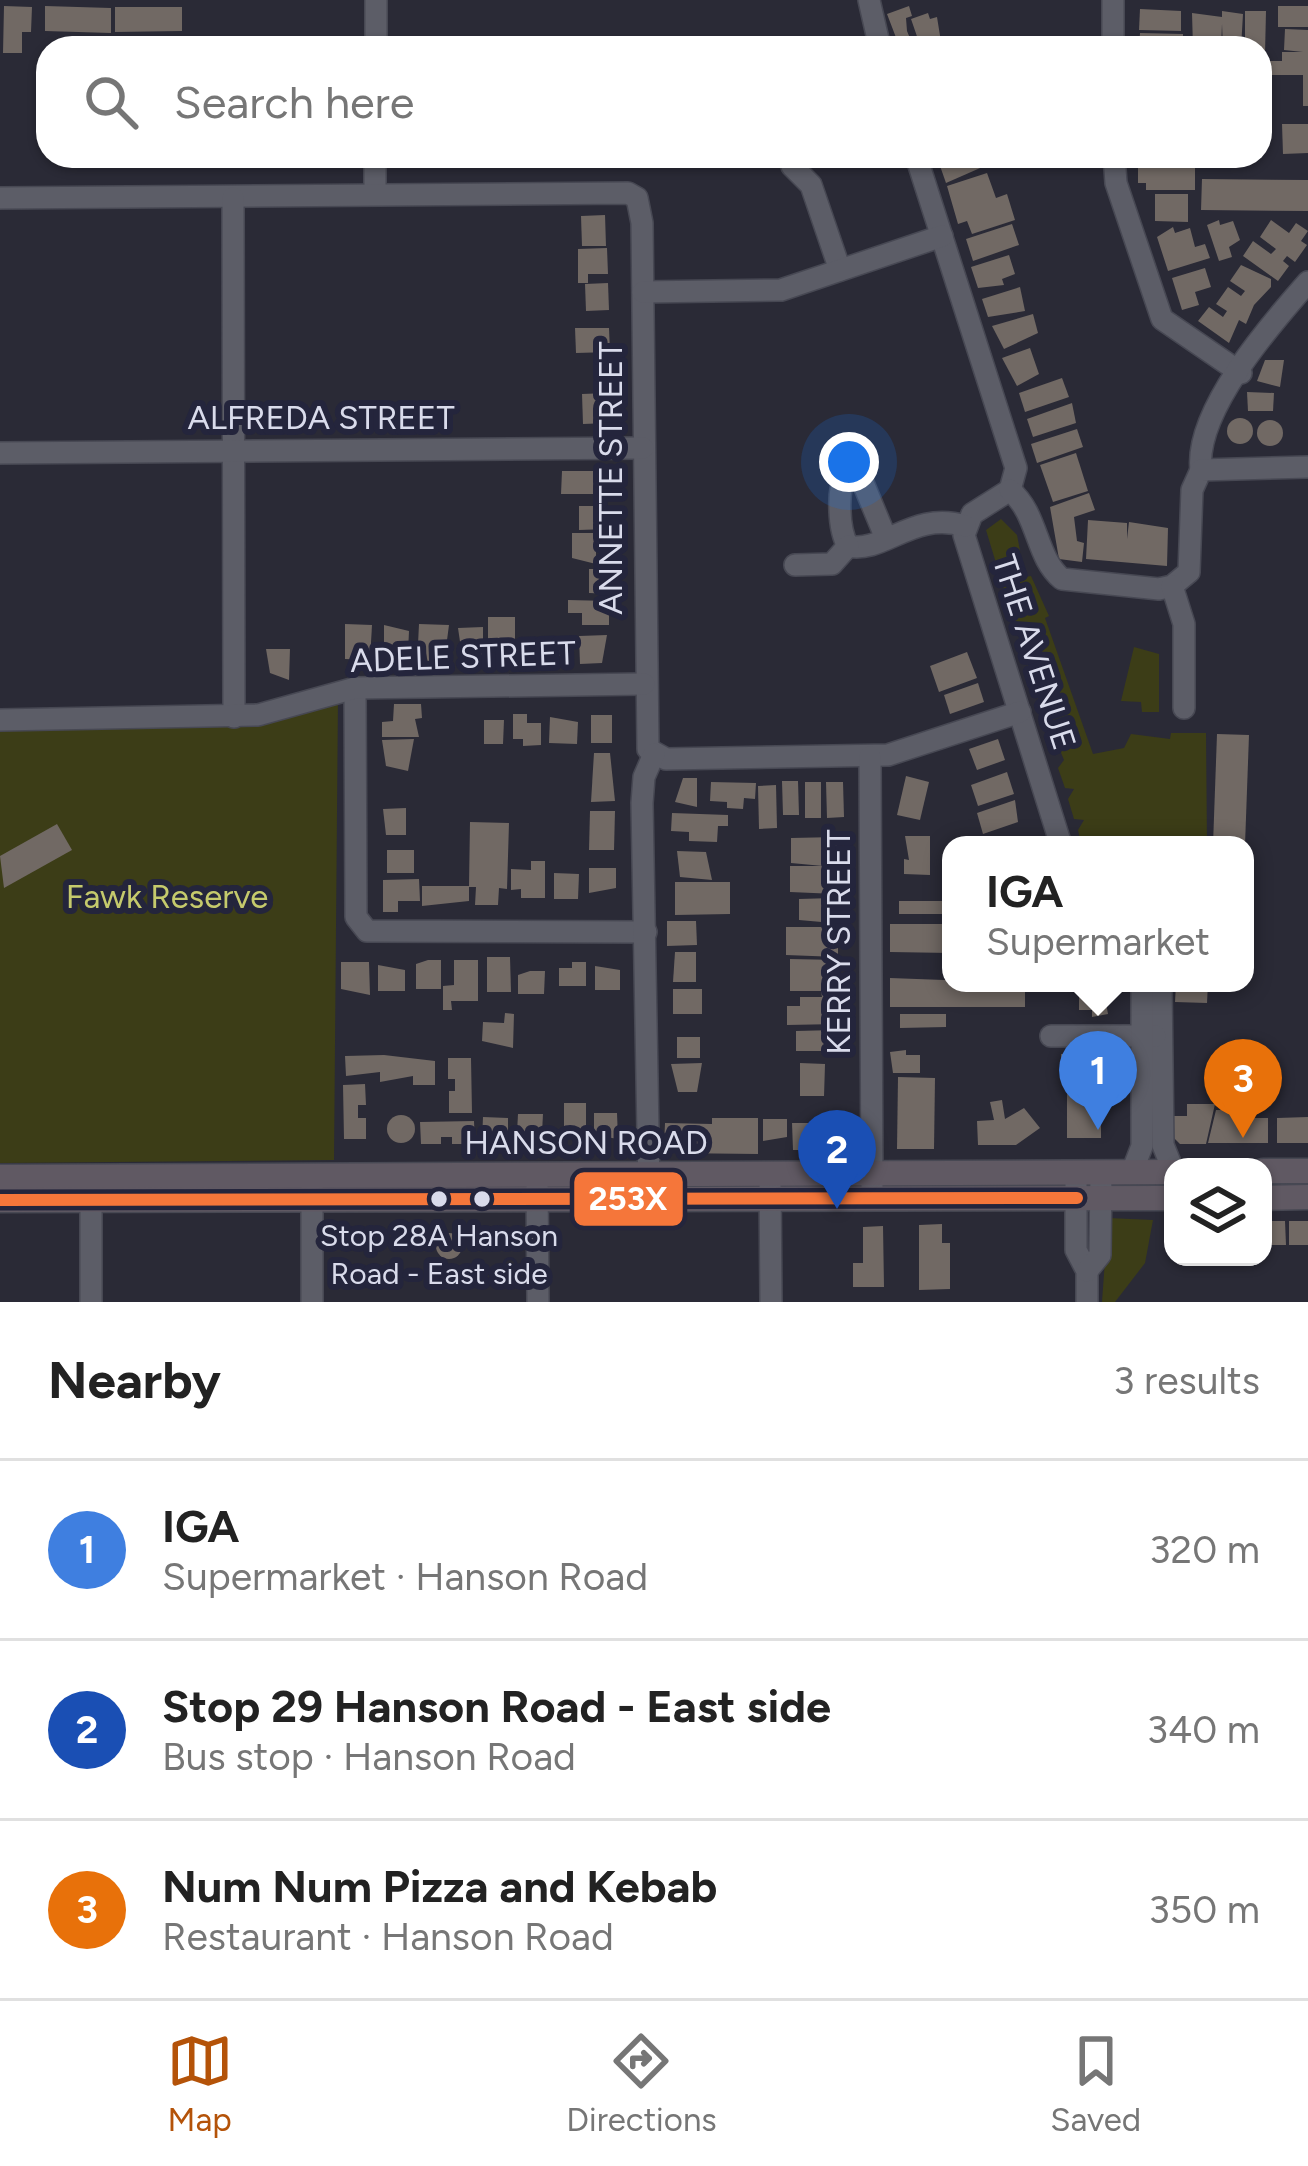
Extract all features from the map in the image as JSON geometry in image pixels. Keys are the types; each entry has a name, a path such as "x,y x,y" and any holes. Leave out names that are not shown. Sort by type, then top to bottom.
{"main road":[{"name":"HANSON ROAD","path":"1089,1185 1132,1172 1164,1171"},
{"path":"1272,1171 1308,1171"},
{"name":"HANSON ROAD","path":"0,1177 91,1188 1089,1185 1164,1197"},
{"name":"HANSON ROAD","path":"0,1200 91,1188"},
{"path":"1272,1198 1308,1197"}],"street":[{"path":"376,0 376,36"},
{"path":"869,0 877,36"},
{"path":"1113,0 1113,36"},
{"path":"0,198 375,194 375,168"},
{"path":"795,168 812,184 840,270"},
{"path":"920,168 1014,456 1016,477 1010,490 1029,508 1052,570 1062,579 1172,586"},
{"path":"1115,168 1162,319 1241,373"},
{"name":"ANNETTE STREET","path":"375,194 617,191 637,198 643,292 645,738 660,757 643,786 649,1187"},
{"path":"233,198 235,717"},
{"path":"643,292 761,292 942,236"},
{"path":"1172,586 1191,565 1192,490 1201,470 1206,422 1308,282"},
{"name":"ALFREDA STREET","path":"0,453 643,448"},
{"path":"1201,470 1308,467"},
{"path":"848,546 842,533 841,481 846,472 861,478 885,536"},
{"name":"THE AVENUE","path":"1010,490 978,509 965,526 966,545 1058,836"},
{"path":"848,546 864,548 930,521 965,526"},
{"path":"795,565 832,564 848,546"},
{"path":"1172,586 1184,624 1184,708"},
{"name":"ADELE STREET","path":"0,720 235,717 282,710 356,688 644,684"},
{"path":"356,688 356,917 367,931 646,932"},
{"path":"660,757 870,757 1020,712"},
{"name":"KERRY STREET","path":"870,757 872,1186"},
{"path":"1144,992 1166,1158"},
{"path":"1132,1172 1141,1157 1159,992"},
{"path":"1051,1036 1152,1036"},
{"path":"1087,1302 1087,1271 1076,1250 1089,1185"},
{"path":"770,1186 771,1302"},
{"path":"537,1187 538,1302"},
{"path":"91,1188 91,1302"},
{"path":"312,1188 312,1302"}],"green space":[{"path":"1001,519 1017,535 1025,577 1031,576 1049,616 1045,618 1093,754 1124,748 1131,734 1170,739 1171,733 1206,733 1207,836 1079,836 1084,820 1074,819 1068,799 1074,789 1065,788 1058,768 1064,760 1055,738 1049,738 986,530"},
{"path":"1134,647 1159,654 1159,712 1142,712 1141,702 1121,701"},
{"name":"Fawk Reserve","path":"338,697 334,1160 0,1163 0,727 238,725"},
{"path":"1108,1218 1153,1220 1145,1263 1115,1302 1102,1302"}],"building":[{"path":"4,6 32,7 31,32 22,32 22,53 3,53"},
{"path":"45,6 111,8 111,33 45,31"},
{"path":"909,6 909,36 895,36 887,14"},
{"path":"1278,6 1308,6 1308,27 1278,27"},
{"path":"115,7 182,7 182,31 115,32"},
{"path":"1140,9 1181,11 1181,31 1139,30"},
{"path":"1222,11 1243,14 1242,36 1222,36 1222,24 1222,36 1193,36 1192,13 1222,17"},
{"path":"1245,11 1266,11 1265,36 1245,36"},
{"path":"928,13 930,19 937,17 940,36 917,36 911,19"},
{"path":"1285,29 1308,30 1308,106 1303,106 1303,75 1272,75 1272,61 1282,61 1282,52 1303,52 1284,50"},
{"path":"1140,33 1183,34 1183,36"},
{"path":"1282,124 1308,124 1308,153 1283,154"},
{"path":"941,168 980,168 946,183"},
{"path":"1138,168 1195,168 1195,190 1146,190 1146,183 1138,183"},
{"path":"987,173 996,198 1007,194 1015,220 972,234 967,221 958,224 947,186"},
{"path":"1202,179 1308,180 1308,211 1201,210"},
{"path":"1155,194 1188,194 1188,222 1155,221"},
{"path":"605,215 606,246 582,246 581,216"},
{"path":"1219,220 1220,225 1233,221 1240,240 1229,247 1232,257 1219,261 1207,225"},
{"path":"1271,220 1289,233 1296,223 1308,231 1301,241 1307,245 1295,262 1287,256 1283,261 1289,266 1278,281 1243,256 1253,241 1271,254 1276,249 1260,237"},
{"path":"1012,224 1019,245 973,261 966,239"},
{"path":"1173,227 1175,233 1190,228 1195,247 1205,244 1210,258 1168,271 1157,237"},
{"path":"607,248 608,274 588,274 588,283 578,283 578,249"},
{"path":"1009,255 1015,274 1002,279 1004,285 978,288 971,267"},
{"path":"1241,265 1271,279 1271,287 1254,305 1246,324 1239,320 1229,343 1198,321 1209,307 1223,317 1227,311 1216,304 1228,287 1241,296 1245,291 1230,281"},
{"path":"1205,268 1211,287 1195,292 1199,305 1182,310 1172,278"},
{"path":"608,283 609,310 586,311 585,284"},
{"path":"1020,287 1025,311 988,317 982,299"},
{"path":"1033,314 1038,333 1004,349 992,326"},
{"path":"575,328 609,328 610,352 576,353"},
{"path":"1030,348 1039,374 1017,386 1002,358"},
{"path":"1265,360 1284,360 1280,387 1257,381"},
{"path":"1062,378 1069,397 1025,412 1019,393"},
{"path":"1247,392 1274,393 1273,411 1248,411"},
{"path":"608,393 609,423 583,424 582,394"},
{"path":"1072,403 1076,423 1033,437 1027,419"},
{"path":"1240,418 1253,431 1240,444 1227,431"},
{"path":"1270,420 1283,433 1270,446 1257,433"},
{"path":"1077,429 1083,447 1037,463 1031,444"},
{"path":"1076,453 1088,491 1053,502 1040,465"},
{"path":"562,471 595,471 595,477 606,477 606,494 561,494"},
{"path":"1089,493 1095,510 1074,517 1077,541 1084,543 1082,562 1059,559 1050,507"},
{"path":"579,506 601,506 608,529 579,530"},
{"path":"1088,520 1127,523 1127,539 1129,522 1168,528 1167,566 1086,559"},
{"path":"572,533 603,533 606,550 596,550 596,564 572,558"},
{"path":"589,569 613,569 613,594 589,593"},
{"path":"568,600 609,601 609,625 582,625 582,613 568,613"},
{"path":"488,617 515,617 515,651 503,651 503,641 488,641"},
{"path":"345,624 372,625 370,660 345,659"},
{"path":"419,624 449,625 444,663 428,663 424,644 418,644"},
{"path":"384,625 409,631 408,653 384,649"},
{"path":"483,627 483,662 463,662 458,628"},
{"path":"607,635 602,663 580,664 579,636"},
{"path":"524,641 570,641 570,656 557,656 557,665 524,665"},
{"path":"266,649 290,649 289,680 270,673"},
{"path":"967,652 977,678 939,692 930,666"},
{"path":"978,683 984,702 950,714 944,695"},
{"path":"394,704 421,704 422,718 415,719 419,737 382,737 382,722 393,721"},
{"path":"513,714 527,714 527,723 541,723 541,745 523,746 523,739 513,739"},
{"path":"591,715 612,715 612,743 591,743"},
{"path":"550,717 578,722 577,744 549,743"},
{"path":"484,720 504,720 503,744 484,744"},
{"path":"1217,734 1249,735 1245,836 1213,836"},
{"path":"414,739 408,771 386,766 382,740"},
{"path":"998,739 1005,760 977,770 969,749"},
{"path":"594,753 610,753 615,801 591,802"},
{"path":"1007,772 1014,794 978,806 971,785"},
{"path":"906,776 929,782 920,820 897,815"},
{"path":"683,778 697,778 697,807 675,802"},
{"path":"782,781 798,781 799,815 783,815"},
{"path":"711,782 756,783 755,799 744,798 743,809 727,808 727,802 710,801"},
{"path":"805,782 821,782 821,818 805,818"},
{"path":"826,782 843,782 844,817 827,818"},
{"path":"776,785 777,828 759,829 758,786"},
{"path":"1015,800 1018,822 983,834 977,813"},
{"path":"406,808 406,835 386,835 383,809"},
{"path":"590,811 615,811 614,850 589,850"},
{"path":"672,813 728,815 728,826 718,826 717,842 689,841 689,832 671,831"},
{"path":"470,822 509,823 507,889 499,888 498,905 475,905 476,887 469,887 469,901 422,906 422,886 469,886"},
{"path":"57,824 72,850 4,888 0,856"},
{"path":"905,836 930,836 930,875 904,874 904,859 909,860"},
{"path":"837,837 836,894 790,892 790,866 823,866 791,863 791,838"},
{"path":"387,850 414,850 414,873 387,873"},
{"path":"677,851 706,852 712,880 680,877"},
{"path":"531,861 545,861 545,898 521,898 521,889 511,890 511,869 531,870"},
{"path":"589,868 616,868 616,888 589,893"},
{"path":"554,873 579,874 578,899 554,899"},
{"path":"419,879 420,901 398,901 398,912 383,912 383,880"},
{"path":"675,882 730,882 730,914 675,915"},
{"path":"833,898 833,923 799,920 799,899"},
{"path":"899,901 942,901 942,914 899,914"},
{"path":"667,921 696,921 697,945 667,946"},
{"path":"890,924 942,924 942,953 890,952"},
{"path":"786,927 838,927 838,957 786,955"},
{"path":"675,952 696,952 696,982 673,982"},
{"path":"487,957 510,957 511,992 487,992"},
{"path":"790,959 838,960 838,1024 787,1025 787,1006 800,1006 800,997 822,997 821,991 790,991"},
{"path":"441,960 441,989 416,989 416,964"},
{"path":"454,960 478,960 478,1001 451,1001 452,1010 443,1010 443,986 454,985"},
{"path":"341,962 369,962 370,995 341,989"},
{"path":"572,962 586,962 586,986 559,986 559,968 572,968"},
{"path":"378,965 405,970 405,991 378,991"},
{"path":"595,966 620,970 620,990 595,990"},
{"path":"545,971 544,994 518,994 518,975"},
{"path":"890,978 942,980 942,992 1025,992 1025,1007 890,1007"},
{"path":"673,989 702,989 702,1014 673,1014"},
{"path":"1104,992 1108,1014 1092,1017 1092,1010 1079,1010 1079,994"},
{"path":"1176,992 1208,992 1207,1003 1175,1002"},
{"path":"505,1013 514,1014 513,1048 482,1041 483,1022 504,1023"},
{"path":"900,1014 946,1014 946,1027 900,1028"},
{"path":"835,1030 835,1051 796,1051 796,1031"},
{"path":"677,1037 700,1037 700,1058 677,1058"},
{"path":"1242,1047 1257,1047 1264,1073 1243,1074"},
{"path":"906,1050 906,1055 920,1055 920,1073 893,1073 890,1052"},
{"path":"1061,1054 1101,1054 1101,1138 1067,1138 1067,1068 1061,1068"},
{"path":"345,1056 435,1061 435,1085 413,1085 413,1076 380,1082 380,1072 346,1076"},
{"path":"448,1058 471,1058 472,1113 449,1113 449,1091 455,1091 455,1079 448,1079"},
{"path":"702,1063 697,1092 678,1092 671,1064"},
{"path":"800,1063 825,1064 824,1096 800,1096"},
{"path":"898,1077 935,1078 934,1149 897,1149"},
{"path":"365,1084 366,1105 358,1105 358,1118 366,1118 366,1139 344,1139 343,1085"},
{"path":"1002,1100 1005,1119 1024,1108 1040,1128 1016,1145 978,1145 977,1121 994,1120 990,1102"},
{"path":"564,1103 586,1103 586,1138 564,1130"},
{"path":"1187,1104 1215,1104 1206,1144 1180,1144 1174,1138 1174,1116 1187,1116"},
{"path":"1216,1110 1234,1110 1233,1118 1268,1118 1268,1143 1208,1143"},
{"path":"594,1113 617,1113 618,1139 594,1135"},
{"path":"518,1114 543,1114 542,1133 517,1133"},
{"path":"401,1115 411,1119 415,1129 411,1139 401,1143 391,1139 387,1129 391,1119"},
{"path":"483,1117 508,1118 508,1135 482,1141"},
{"path":"1308,1117 1308,1143 1277,1143 1277,1118"},
{"path":"712,1118 758,1118 758,1154 670,1153 664,1147 665,1123 712,1124"},
{"path":"763,1119 787,1119 787,1137 763,1141"},
{"path":"474,1121 475,1144 452,1144 452,1137 441,1137 441,1144 421,1144 420,1122"},
{"path":"792,1123 843,1123 843,1150 793,1150"},
{"path":"1272,1221 1285,1221 1286,1245 1272,1245"},
{"path":"1289,1221 1308,1221 1308,1245 1289,1245"},
{"path":"942,1224 942,1243 950,1243 950,1289 919,1290 919,1225"},
{"path":"883,1226 884,1287 853,1287 853,1263 863,1263 863,1227"},
{"path":"449,1233 462,1246 449,1259 436,1246"}],"transit line":[{"name":"253X","path":"0,1200 1077,1198"}],"place":[{"name":"IGA","path":"1098,1130"},
{"name":"Num Num Pizza and Kebab","path":"1243,1138"},
{"name":"Stop 28A Hanson Road - East side","path":"439,1199"},
{"name":"Stop 29 Hanson Road - East side","path":"837,1209"}]}
